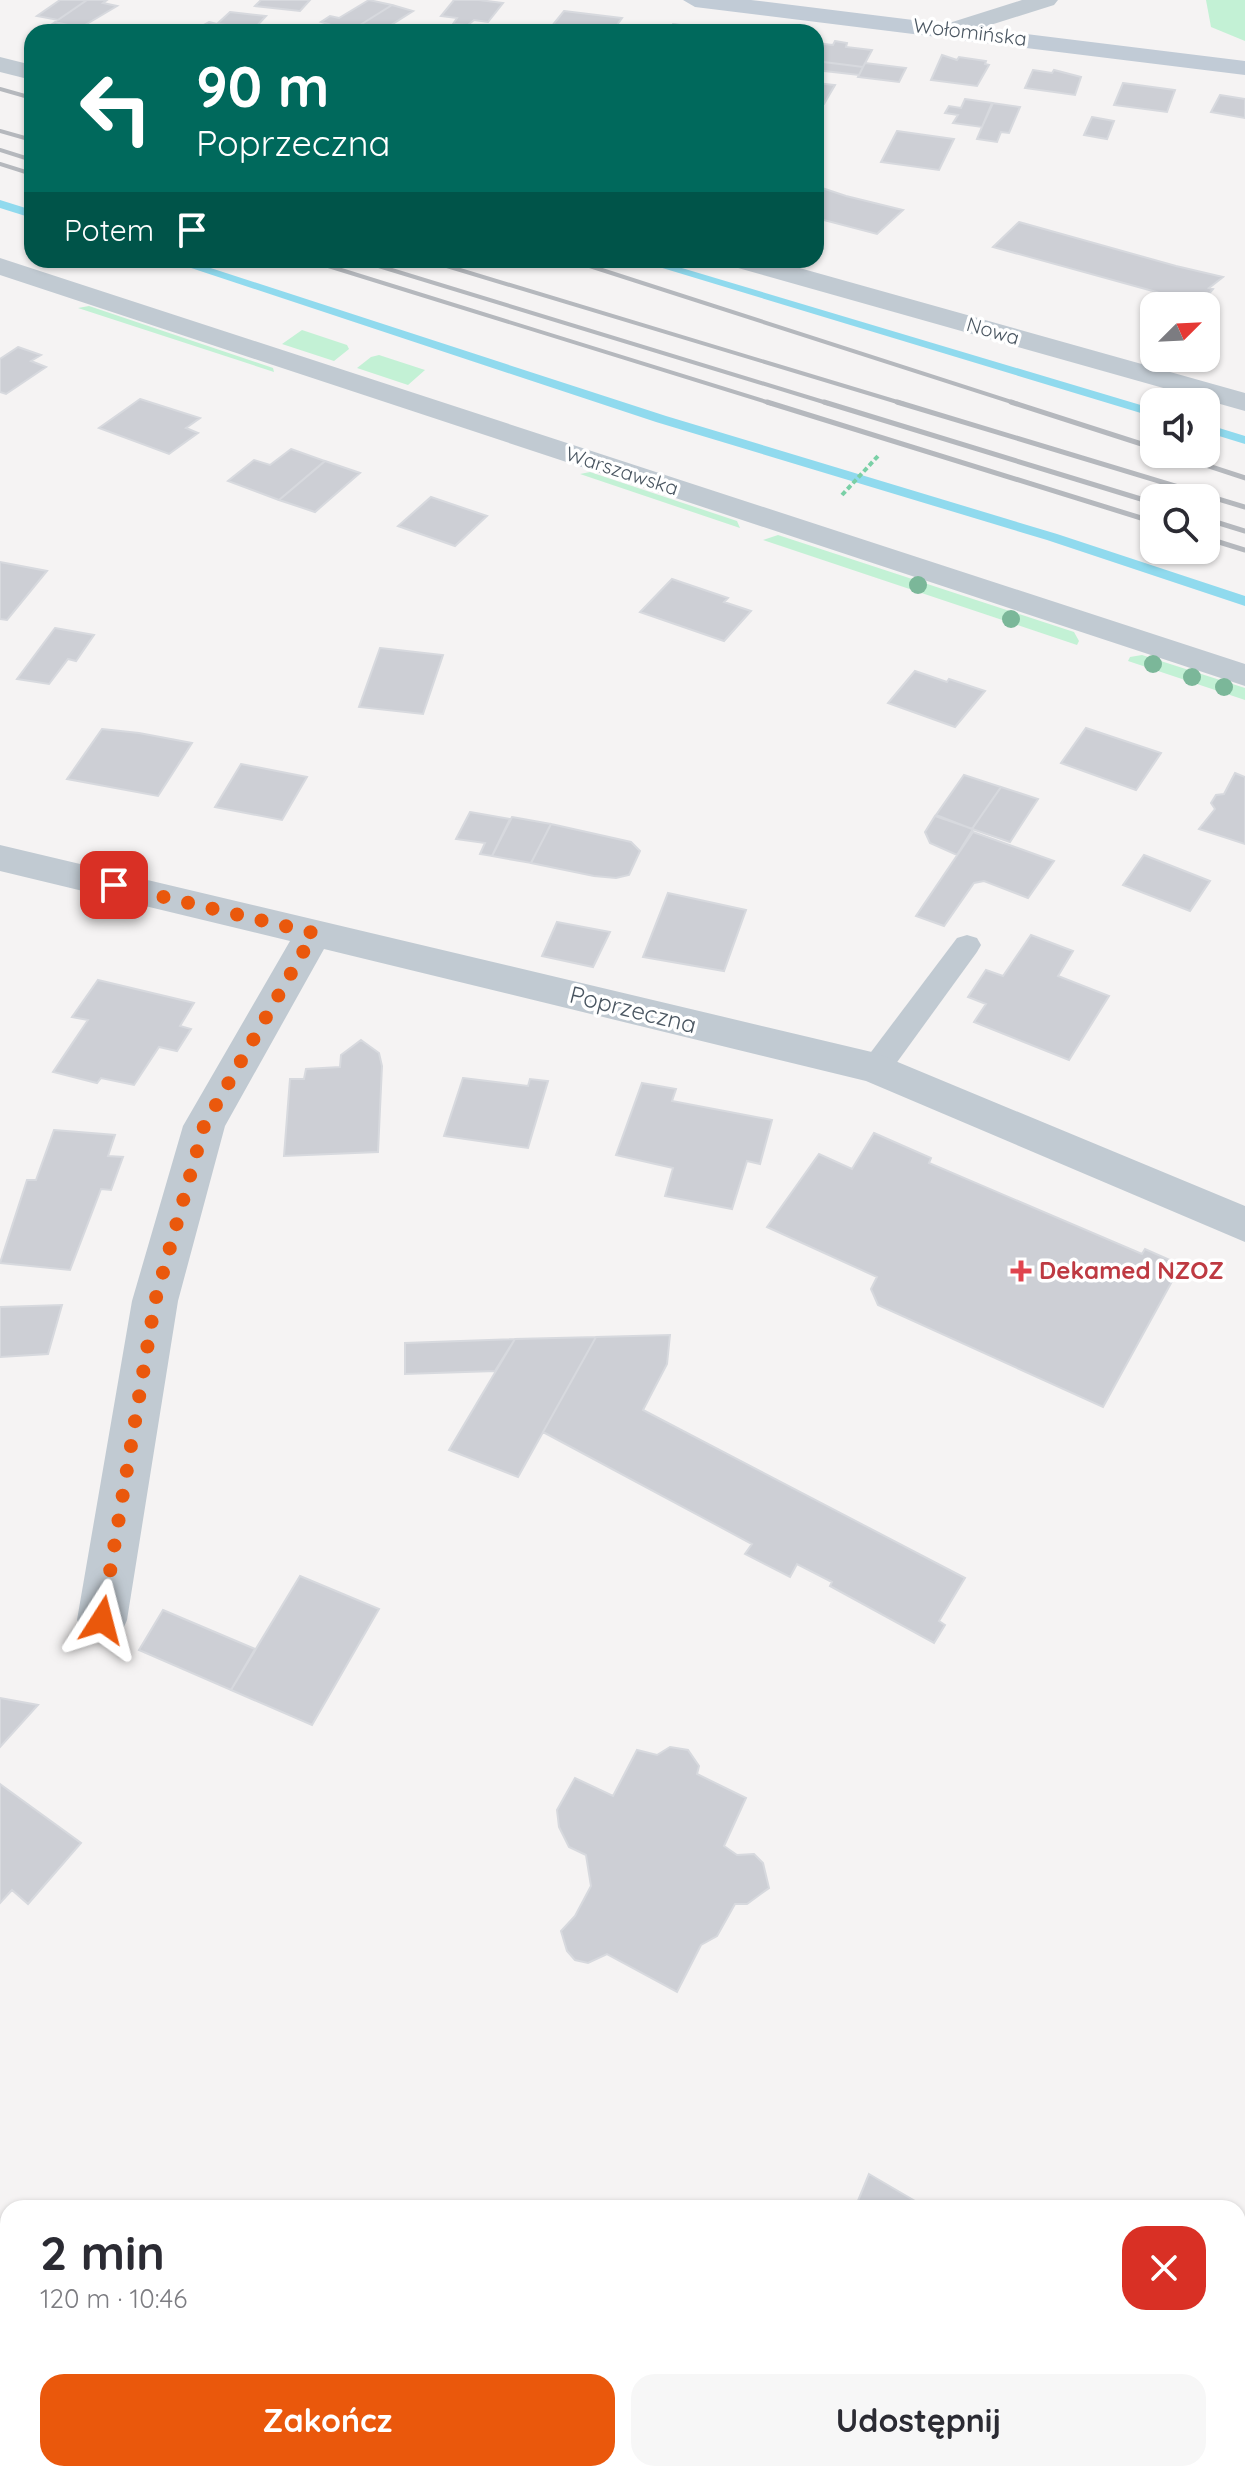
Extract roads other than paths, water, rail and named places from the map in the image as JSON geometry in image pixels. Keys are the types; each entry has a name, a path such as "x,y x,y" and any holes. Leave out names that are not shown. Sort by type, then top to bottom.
{"street":[{"name":"Wołomińska","path":"695,0 954,29 1245,68"},
{"path":"954,29 1046,0"},
{"path":"0,64 24,71"},
{"name":"Warszawska","path":"0,266 1245,675"},
{"name":"Nowa","path":"769,268 1245,402"},
{"name":"Poprzeczna","path":"0,858 876,1068 1245,1225"},
{"path":"102,1620 155,1301 204,1126 314,933"}],"lane":[{"path":"876,1068 967,945"}],"waterway":[{"path":"0,204 24,212"},
{"path":"198,268 661,419 1052,537 1245,601"},
{"path":"669,268 1140,409"},
{"path":"1220,432 1245,440"}],"railway":[{"path":"0,89 24,96"},
{"path":"0,131 24,138"},
{"path":"0,150 24,158"},
{"path":"0,164 24,172"},
{"path":"335,268 773,404"},
{"path":"385,268 830,404"},
{"path":"454,268 904,404"},
{"path":"596,268 1018,404"},
{"path":"767,402 1140,518"},
{"path":"824,402 1140,499"},
{"path":"897,402 1245,507"},
{"path":"1011,402 1140,443"},
{"path":"1215,468 1245,478"},
{"path":"1220,523 1245,531"},
{"path":"1220,542 1245,550"}],"place":[{"name":"Dekamed NZOZ","path":"1021,1271"}]}
